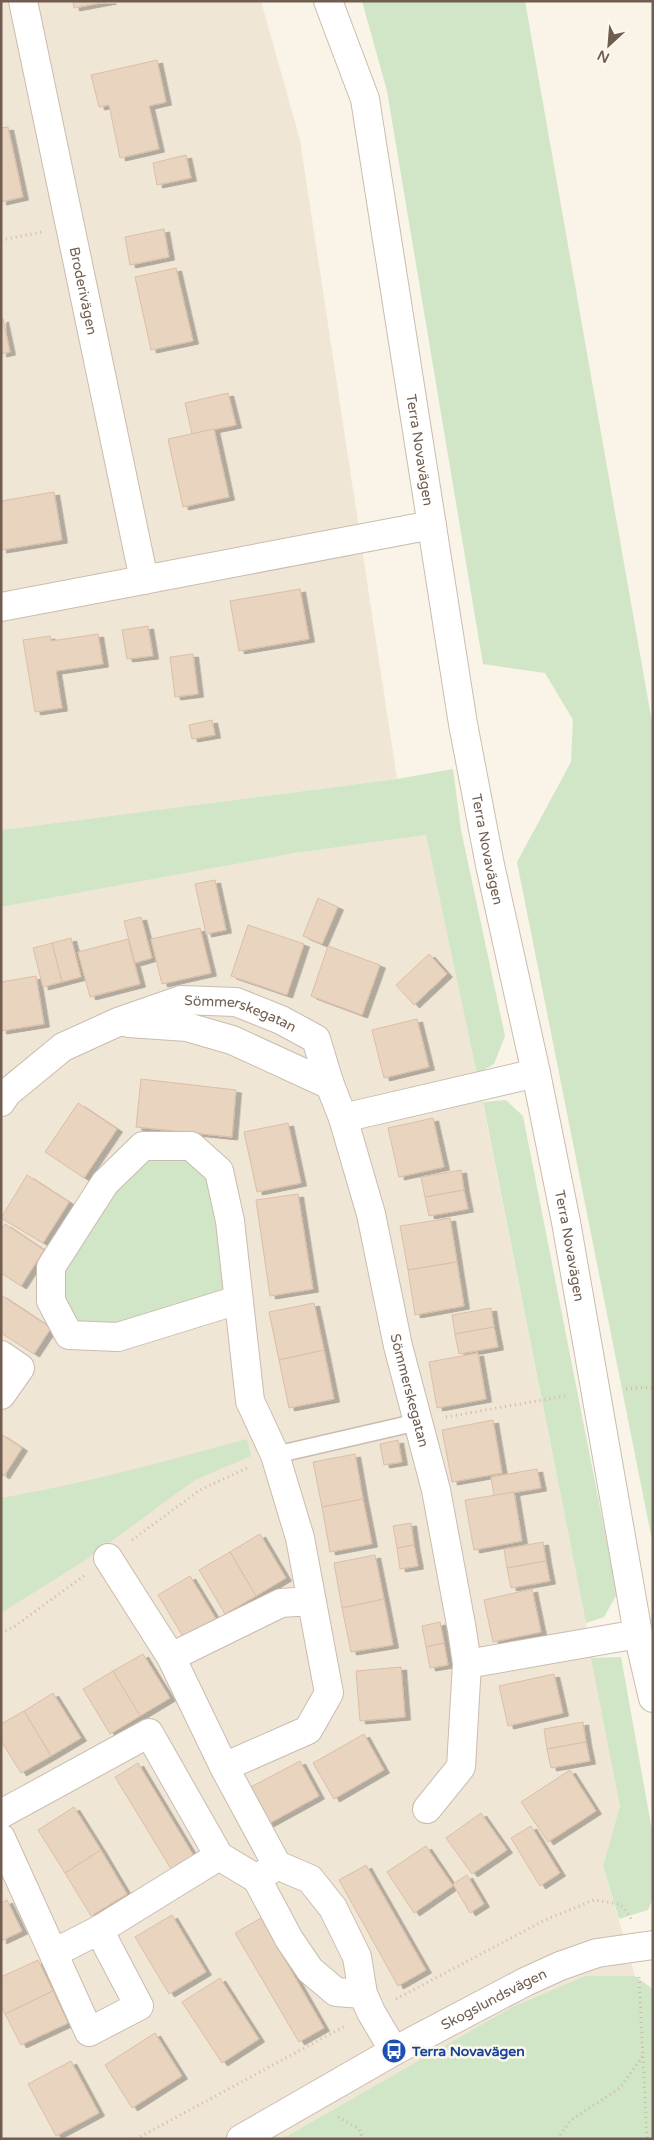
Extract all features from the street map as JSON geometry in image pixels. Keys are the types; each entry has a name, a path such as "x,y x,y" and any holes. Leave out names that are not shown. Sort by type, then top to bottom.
{"street":[{"name":"Broderivägen","path":"23,1 144,580"},
{"name":"Terra Novavägen","path":"328,1 365,99 464,733 490,865 536,1073 566,1222 638,1634 653,1698"},
{"path":"1,607 432,526"},
{"name":"Sömmerskegatan","path":"3,1096 63,1047 118,1022 181,1000 236,1002 281,1020 316,1039 330,1085 344,1118 371,1214 398,1346 436,1490 467,1664 461,1767 427,1809"},
{"name":"Sömmerskegatan","path":"118,1022 187,1027 232,1040 330,1085"},
{"path":"344,1118 536,1073"},
{"path":"224,1767 308,1730 329,1693 300,1538 275,1455 250,1401 230,1221 219,1171 191,1146 143,1146 105,1183 51,1267 51,1301 69,1335 118,1337 238,1300"},
{"path":"1,1355 20,1368 1,1395"},
{"path":"108,1558 171,1657 224,1767 267,1872 289,1939 310,1970 336,1992 363,1994"},
{"path":"171,1657 281,1603 311,1601"},
{"path":"467,1664 638,1634"},
{"path":"1,1814 149,1733 219,1856 267,1872 310,1878 332,1908 357,1957 363,1994 371,2012 394,2051"},
{"path":"1,1838 89,2032 139,2006 98,1930"},
{"path":"54,1954 98,1930 219,1856"},
{"name":"Skogslundsvägen","path":"241,2139 454,2018 560,1966 597,1953 653,1944"}],"lane":[{"path":"275,1455 418,1422"}],"path":[{"path":"1,240 70,226"},
{"path":"418,1422 596,1390"},
{"path":"1,1633 15,1626 200,1490 275,1455"},
{"path":"558,2139 572,2120 620,2088 644,2056"}],"shaded area":[{"path":"1,1 261,1 300,140 397,779 1,830"},
{"path":"426,835 477,1074 586,1623 620,1806 603,1866 635,1976 585,1976 512,2007 282,2139 1,2139 1,907 295,853"}],"green space":[{"path":"362,1 525,1 653,728 653,1545 517,862 571,762 573,720 545,673 483,664 387,91"},
{"path":"453,769 461,830 505,1036 494,1064 477,1074 426,835 295,853 1,907 1,830 397,779"},
{"path":"506,1100 523,1116 617,1594 604,1617 586,1623 483,1102"},
{"path":"145,1155 189,1155 214,1175 230,1297 119,1326 76,1329 61,1300 61,1269 113,1189"},
{"path":"247,1439 251,1456 195,1480 84,1561 1,1613 1,1498 94,1479"},
{"path":"621,1657 653,1836 653,1898 648,1910 619,1919 603,1866 620,1806 591,1658"},
{"path":"585,1976 635,1976 653,1989 653,2139 282,2139 512,2007"}],"building":[{"path":"73,1 111,1 74,8"},
{"path":"157,60 166,102 149,106 159,149 120,158 109,105 99,107 91,75"},
{"path":"8,127 23,197 1,202 1,128"},
{"path":"186,155 191,178 157,185 153,163"},
{"path":"164,229 169,257 130,265 125,237"},
{"path":"176,268 193,341 151,350 135,277"},
{"path":"3,319 10,352 1,354 1,320"},
{"path":"228,393 236,425 192,434 185,403"},
{"path":"214,429 229,497 183,507 168,439"},
{"path":"54,492 62,540 1,550 1,501"},
{"path":"300,589 309,639 239,651 230,601"},
{"path":"148,626 153,656 127,659 122,630"},
{"path":"98,634 103,664 56,671 62,708 35,712 23,640 50,636 51,641"},
{"path":"193,654 198,694 175,697 170,657"},
{"path":"212,720 215,735 192,739 189,725"},
{"path":"215,880 226,930 206,934 195,884"},
{"path":"318,898 338,907 322,944 303,936"},
{"path":"141,917 152,958 135,963 124,921"},
{"path":"248,925 304,944 287,995 231,976"},
{"path":"200,928 211,973 162,984 151,939"},
{"path":"71,938 81,977 62,982 52,943"},
{"path":"128,939 140,984 90,997 78,952"},
{"path":"52,943 62,982 43,987 33,948"},
{"path":"328,946 380,965 362,1015 311,996"},
{"path":"429,954 447,974 414,1005 396,985"},
{"path":"36,976 44,1024 1,1031 1,982"},
{"path":"417,1019 429,1067 384,1078 372,1030"},
{"path":"141,1079 236,1090 232,1137 136,1127"},
{"path":"78,1103 117,1129 84,1178 45,1152"},
{"path":"433,1118 444,1167 399,1177 388,1128"},
{"path":"288,1123 301,1183 257,1192 244,1132"},
{"path":"461,1170 464,1190 425,1197 421,1177"},
{"path":"27,1175 69,1202 43,1243 1,1218"},
{"path":"464,1190 468,1209 429,1216 425,1197"},
{"path":"298,1194 313,1289 270,1296 256,1200"},
{"path":"450,1218 457,1262 408,1270 400,1226"},
{"path":"5,1224 44,1250 21,1286 1,1273 1,1230"},
{"path":"457,1262 464,1306 415,1315 408,1270"},
{"path":"1,1295 51,1328 34,1354 1,1333"},
{"path":"314,1303 324,1350 279,1360 269,1312"},
{"path":"491,1308 494,1327 455,1334 452,1315"},
{"path":"494,1327 498,1347 459,1354 455,1334"},
{"path":"324,1350 334,1399 289,1408 279,1360"},
{"path":"478,1353 486,1399 437,1408 429,1362"},
{"path":"493,1420 502,1473 452,1482 442,1430"},
{"path":"1,1434 22,1448 4,1476 1,1474"},
{"path":"398,1440 402,1462 384,1465 380,1444"},
{"path":"355,1454 363,1499 322,1507 313,1462"},
{"path":"537,1469 541,1488 494,1496 491,1477"},
{"path":"514,1492 522,1541 474,1550 465,1500"},
{"path":"363,1499 372,1544 330,1552 322,1507"},
{"path":"411,1523 414,1545 397,1548 393,1526"},
{"path":"260,1534 286,1578 256,1596 230,1552"},
{"path":"543,1542 546,1561 507,1568 504,1549"},
{"path":"414,1545 418,1566 400,1569 397,1548"},
{"path":"230,1552 256,1596 225,1614 199,1570"},
{"path":"375,1555 384,1599 342,1608 334,1563"},
{"path":"546,1561 550,1581 511,1588 507,1568"},
{"path":"190,1576 216,1619 184,1638 158,1595"},
{"path":"532,1589 541,1632 493,1642 484,1600"},
{"path":"384,1599 393,1645 351,1652 342,1608"},
{"path":"440,1622 444,1643 426,1647 422,1626"},
{"path":"444,1643 448,1665 430,1668 426,1647"},
{"path":"143,1654 170,1698 140,1716 113,1671"},
{"path":"401,1667 405,1717 360,1721 356,1671"},
{"path":"113,1671 140,1716 110,1734 83,1689"},
{"path":"554,1674 563,1713 508,1726 499,1686"},
{"path":"53,1693 81,1738 51,1756 24,1711"},
{"path":"24,1711 51,1756 21,1773 1,1741 1,1724"},
{"path":"583,1722 586,1742 547,1749 544,1729"},
{"path":"364,1734 384,1770 334,1799 313,1763"},
{"path":"586,1742 590,1761 551,1768 547,1749"},
{"path":"300,1761 319,1796 268,1824 249,1788"},
{"path":"138,1763 198,1863 176,1877 115,1777"},
{"path":"570,1770 596,1811 548,1842 521,1802"},
{"path":"74,1807 101,1850 65,1873 38,1830"},
{"path":"481,1813 507,1850 472,1874 446,1838"},
{"path":"531,1826 560,1873 540,1886 511,1838"},
{"path":"426,1846 453,1886 414,1913 387,1872"},
{"path":"101,1850 127,1894 91,1916 65,1873"},
{"path":"366,1865 426,1970 398,1986 339,1880"},
{"path":"467,1875 484,1904 470,1913 453,1884"},
{"path":"7,1900 22,1931 1,1941 1,1903"},
{"path":"172,1915 206,1972 169,1994 135,1937"},
{"path":"261,1918 324,2028 299,2042 235,1933"},
{"path":"38,1960 53,1991 5,2014 1,2005 1,1977"},
{"path":"220,1978 259,2039 222,2063 182,2002"},
{"path":"53,1991 68,2023 21,2045 5,2014"},
{"path":"155,2033 182,2076 132,2108 105,2065"},
{"path":"71,2061 99,2113 56,2136 28,2084"}],"place":[{"name":"Terra Novavägen","path":"394,2051"}]}
